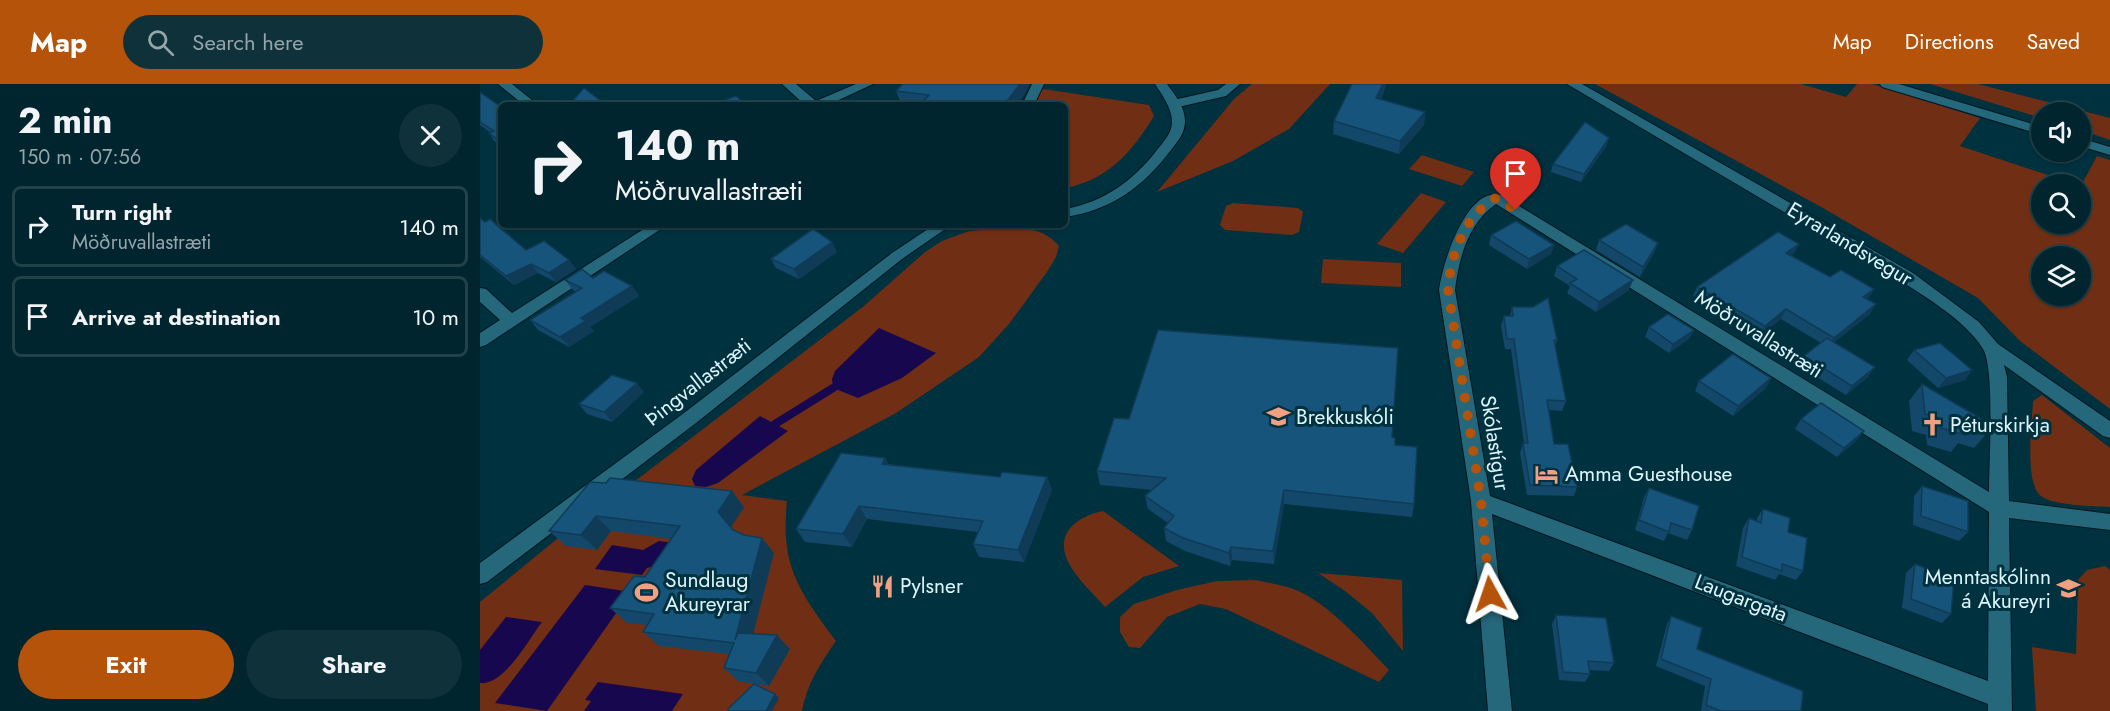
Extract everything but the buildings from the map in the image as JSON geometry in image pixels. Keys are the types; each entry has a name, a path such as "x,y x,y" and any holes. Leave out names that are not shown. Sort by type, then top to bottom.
{"street":[{"path":"504,84 527,102"},
{"path":"788,84 811,102"},
{"path":"822,102 867,84"},
{"path":"1029,102 1038,84"},
{"path":"1068,213 1078,212 1106,202 1149,171 1179,126 1174,105 1161,84"},
{"path":"1174,105 1222,93 1234,84"},
{"name":"Eyrarlandsvegur","path":"1573,84 1907,277 1941,300 1973,326 1992,348 2110,430"},
{"path":"1886,84 2031,128"},
{"path":"2091,145 2110,151"},
{"name":"Skólastígur","path":"1496,198 1484,204 1459,240 1449,267 1448,290 1481,501 1500,711"},
{"name":"Möðruvallastræti","path":"1496,198 1999,508"},
{"path":"480,341 655,228"},
{"name":"Þingvallastræti","path":"480,575 690,418 897,255 939,228"},
{"path":"480,293 511,321"},
{"path":"1992,348 1998,376 2000,704"},
{"name":"Laugargata","path":"1481,501 2000,704"},
{"path":"1999,508 2110,522"}],"shaded area":[{"path":"1252,84 1330,84 1289,129 1233,161 1157,192 1234,99"},
{"path":"1595,84 1801,84 1846,97 1857,84 1872,84 1980,118 1960,146 2045,174 2031,174 2031,234 2091,234 2091,174 2087,174 2097,156 2110,160 2110,409 2020,341 1978,298 1823,208"},
{"path":"1930,84 1978,84 2048,102 2031,102 2031,115"},
{"path":"1043,89 1149,105 1154,116 1137,141 1117,162 1094,178 1068,187 1068,102 1035,101"},
{"path":"2091,113 2110,118 2110,140 2091,133"},
{"path":"1422,155 1474,172 1462,186 1409,169"},
{"path":"1421,193 1446,202 1403,253 1377,244"},
{"path":"1233,203 1298,208 1303,212 1299,232 1292,235 1225,230 1220,225 1226,206"},
{"name":"Sundlaug Akureyrar","path":"1008,228 1042,233 1059,246 1056,257 1047,272 1009,324 979,357 896,413 742,495 787,501 786,543 795,577 802,592 836,641 815,674 802,711 480,711 480,602 613,493 639,478 864,306 925,252 942,241 969,231"},
{"path":"1323,259 1401,263 1401,287 1321,283"},
{"path":"879,328 936,353 902,378 858,398 833,388 832,379 835,371"},
{"path":"2042,395 2110,448 2110,507 2055,502 2041,496 2036,489 2031,466 2031,422 2033,401"},
{"path":"760,416 788,431 718,483 706,487 695,486 692,479 696,470"},
{"path":"1103,511 1179,566 1143,577 1105,607 1074,572 1064,546 1065,537 1075,523"},
{"path":"659,541 667,542 672,546 659,565 647,568 642,575 595,569 612,545 643,550"},
{"path":"2105,566 2110,570 2110,711 2036,711 2032,647 2076,654 2078,580 2087,570"},
{"path":"1318,573 1402,580 1403,651 1372,613"},
{"path":"1256,580 1288,587 1319,603 1357,636 1389,670 1379,682 1226,609 1200,604 1167,617 1140,648 1129,647 1120,632 1120,617 1134,604 1177,590 1217,581"},
{"path":"585,585 631,592 547,711 495,703"},
{"path":"506,617 542,622 507,670 489,682 480,683 480,650"},
{"path":"598,682 683,694 672,711 584,711 591,701 585,700"}],"waterway":[{"path":"775,424 833,388"}],"place":[{"name":"Brekkuskóli","path":"1278,417"},
{"name":"Péturskirkja","path":"1932,425"},
{"name":"Amma Guesthouse","path":"1547,474"},
{"name":"Pylsner","path":"882,586"},
{"name":"Menntaskólinn á Akureyri","path":"2069,589"},
{"name":"Sundlaug Akureyrar","path":"647,592"}],"route":[{"path":"1490,594 1481,501 1448,290 1449,267 1459,240 1484,204 1496,198 1516,210"}]}
